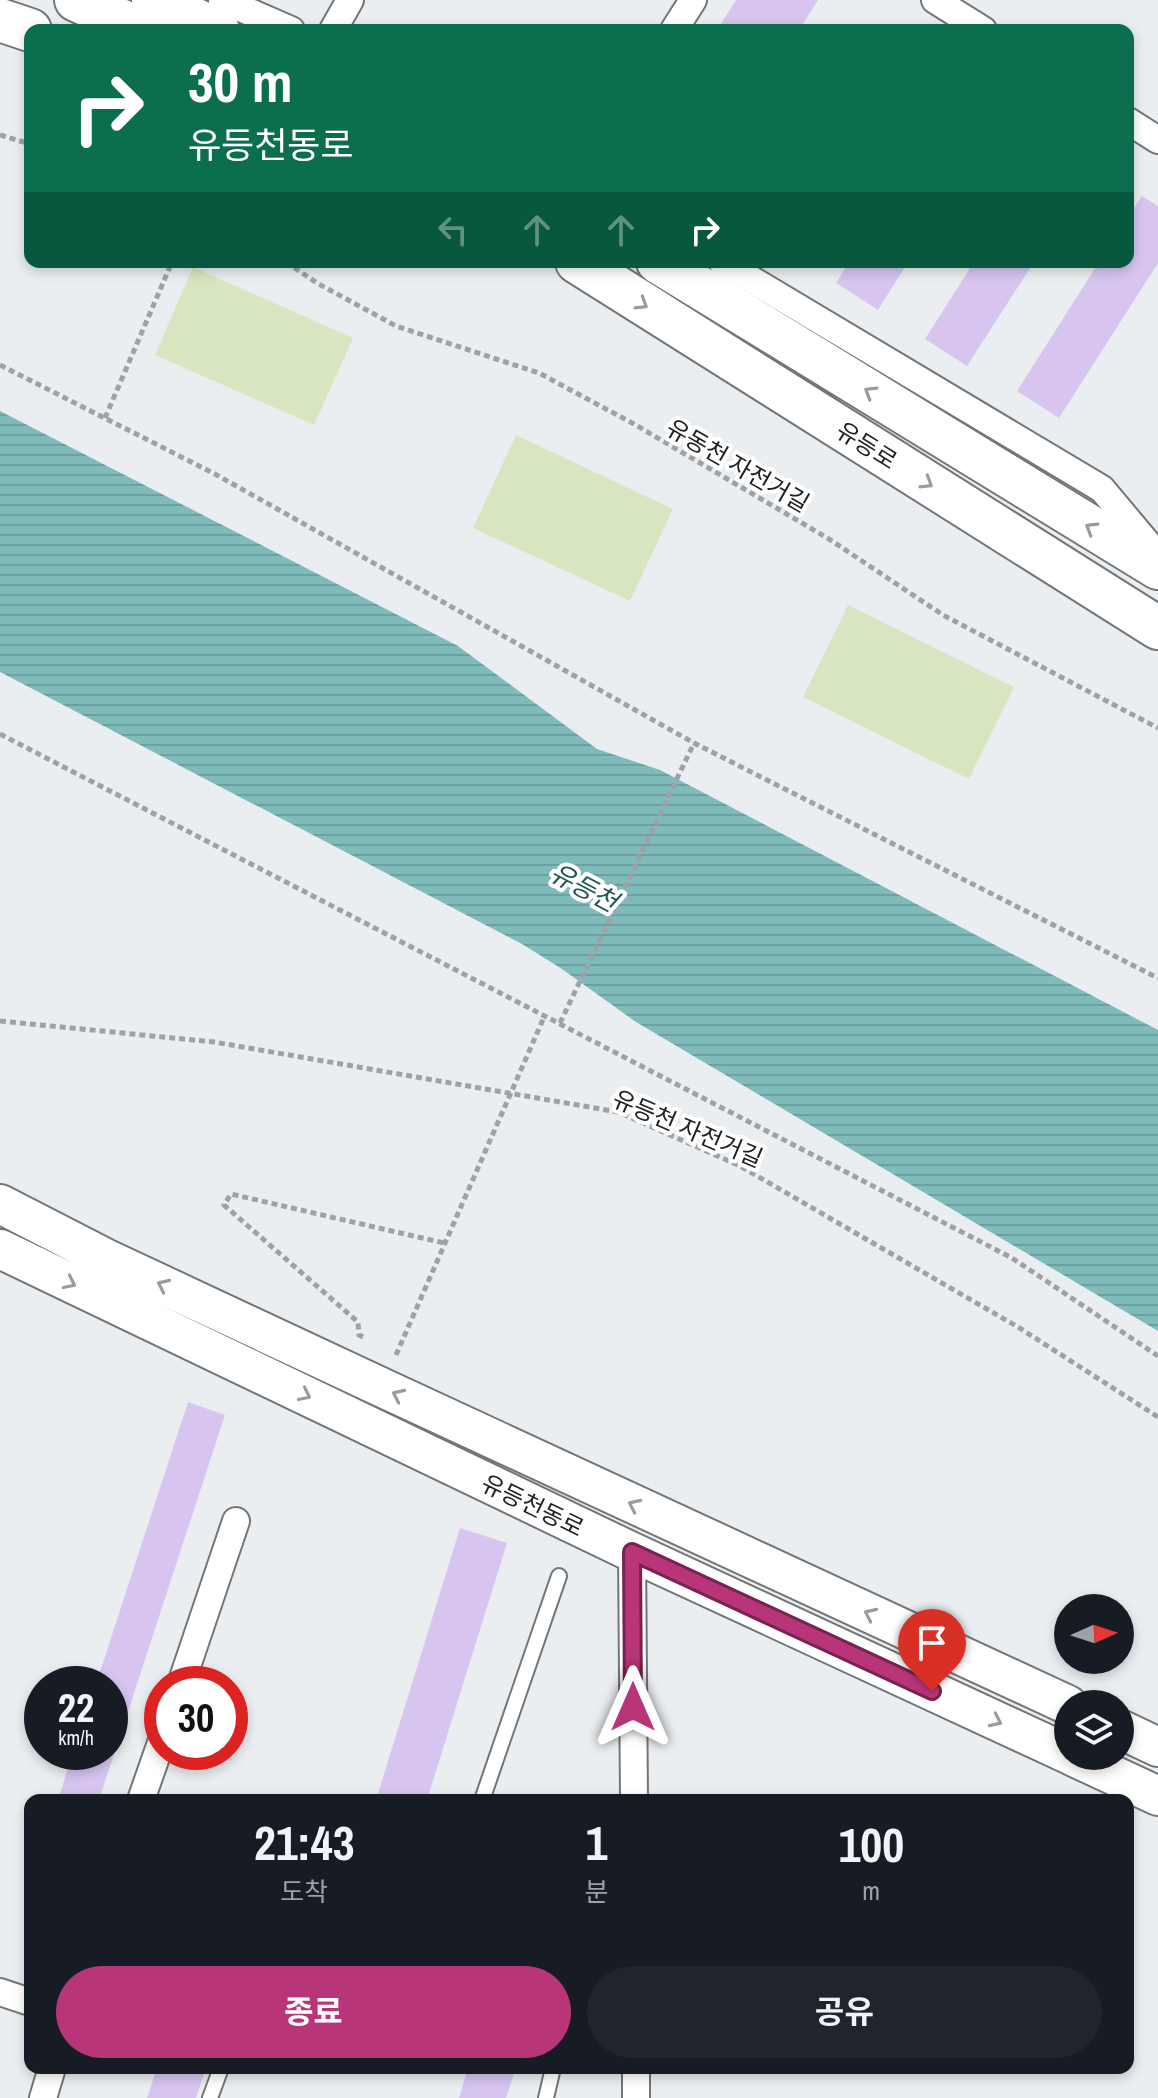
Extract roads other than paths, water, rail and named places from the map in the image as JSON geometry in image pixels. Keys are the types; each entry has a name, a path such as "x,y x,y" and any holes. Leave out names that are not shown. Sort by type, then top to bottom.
{"main road":[{"path":"76,0 129,24"},
{"path":"153,0 205,24"},
{"path":"0,20 24,28"},
{"name":"유등로","path":"587,268 1158,628"},
{"name":"유등로","path":"668,268 1158,568"},
{"name":"유등천동로","path":"0,1204 105,1258 369,1382 1054,1699"},
{"name":"유등천동로","path":"0,1249 632,1552 1054,1748"},
{"path":"1134,1736 1158,1747"},
{"name":"유등천동로","path":"1102,1770 1158,1796"}],"street":[{"path":"222,0 277,24"},
{"path":"336,24 350,0"},
{"path":"678,24 693,0"},
{"path":"935,0 973,24"},
{"path":"1134,124 1157,136"},
{"path":"732,268 1102,489 1158,556"},
{"path":"187,1666 236,1521"},
{"path":"632,1552 634,1794"},
{"path":"143,1794 152,1770"},
{"path":"0,1992 24,2000"},
{"path":"43,2098 50,2074"},
{"path":"636,2074 636,2098"}],"lane":[{"path":"484,1794 559,1576"},
{"path":"210,2098 219,2074"},
{"path":"546,2098 552,2074"}],"water":[{"name":"유등천","path":"0,411 458,646 597,749 660,770 1158,1030 1158,1331 636,1022 522,944 0,672"}]}
